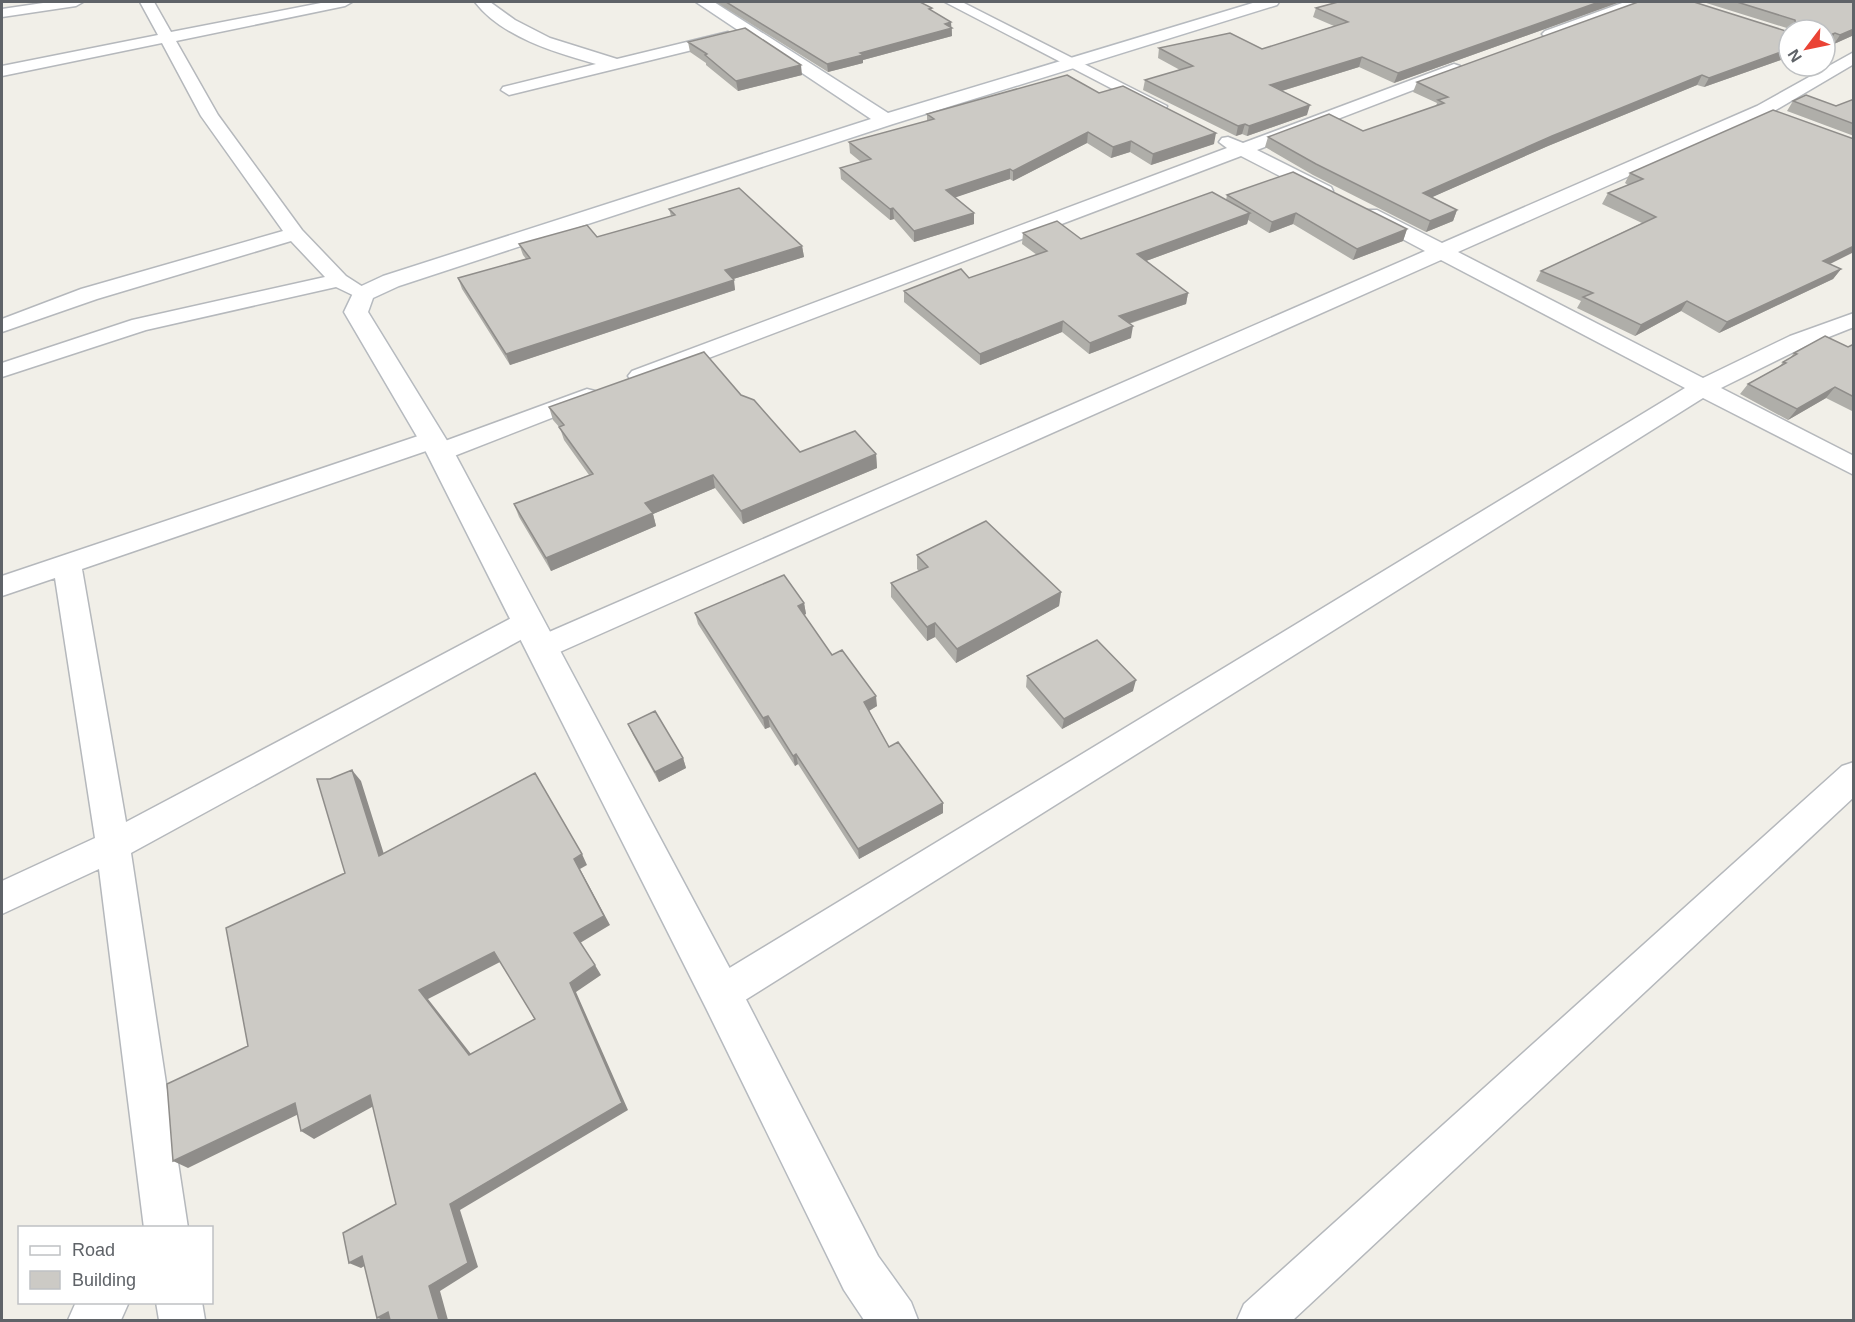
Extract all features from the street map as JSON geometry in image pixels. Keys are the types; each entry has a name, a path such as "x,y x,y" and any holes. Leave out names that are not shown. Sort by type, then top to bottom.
{"street":[{"path":"2,14 76,2"},
{"path":"147,2 210,116 295,234 351,287 356,312 436,446 721,994 861,1273 893,1320"},
{"path":"2,71 345,2"},
{"path":"482,2 509,25 598,60 620,64"},
{"path":"704,2 886,120"},
{"path":"952,2 1179,116"},
{"path":"2,370 140,326 391,281 886,120 1271,2"},
{"path":"1527,42 1637,2"},
{"path":"509,90 748,31"},
{"path":"2,898 113,846 535,635 1772,114 1847,55"},
{"path":"2,586 67,563 436,446 612,386 1472,62"},
{"path":"1209,132 1445,252 1854,467"},
{"path":"3,324 89,294 295,234"},
{"path":"721,994 1700,388 1798,341 1854,318"},
{"path":"67,563 113,846 166,1226"},
{"path":"1260,1320 1854,776"},
{"path":"91,1320 105,1304"},
{"path":"179,1304 182,1320"}],"building":[{"path":"726,2 920,2 951,22 945,24 952,28 827,64"},
{"path":"1338,2 1599,2 1398,73 1362,57 1270,85 1310,105 1249,126 1245,124 1238,126 1145,80 1193,66 1159,48 1230,33 1262,49 1348,22 1316,8"},
{"path":"1638,2 1694,2 1777,28 1777,53 1709,78 1702,75 1552,136 1423,193 1457,210 1430,221 1316,164 1268,137 1329,114 1363,131 1444,103 1438,100 1448,97 1417,82"},
{"path":"1737,2 1854,2 1854,29 1840,35 1837,34 1837,18 1789,18"},
{"path":"745,28 801,65 736,81 705,55 707,54 688,42"},
{"path":"1067,75 1099,93 1123,86 1216,133 1153,154 1131,141 1113,147 1088,132 1013,171 1010,169 946,190 974,213 914,231 893,208 890,209 840,168 871,159 849,142 934,119 927,114"},
{"path":"1806,95 1836,106 1854,99 1854,124 1793,101"},
{"path":"1773,110 1854,139 1854,246 1823,261 1841,269 1727,322 1687,301 1641,325 1583,297 1593,293 1541,271 1656,217 1608,193 1643,179 1630,173"},
{"path":"1293,172 1407,229 1357,249 1296,213 1272,222 1227,195"},
{"path":"739,188 802,246 725,270 734,280 506,354 458,278 530,258 519,244 587,225 597,237 675,215 669,209"},
{"path":"1212,192 1250,213 1137,254 1188,293 1119,316 1133,326 1090,343 1063,321 980,354 904,291 961,269 969,278 1047,251 1023,233 1057,221 1081,239"},
{"path":"1825,336 1848,347 1854,344 1854,397 1835,387 1797,409 1748,384 1786,363 1783,362 1797,354 1794,353"},
{"path":"704,352 741,395 754,400 800,452 855,431 876,454 741,511 713,475 645,503 653,513 546,558 514,504 593,474 559,427 564,425 549,407"},
{"path":"986,521 1061,592 957,649 935,623 927,627 891,583 928,567 917,555"},
{"path":"784,575 804,603 798,606 832,655 842,650 876,696 864,702 889,747 898,742 943,803 858,849 796,754 793,756 768,716 763,718 695,613"},
{"path":"1097,640 1136,680 1064,719 1027,676"},
{"path":"655,711 683,758 655,772 628,724"},
{"path":"352,770 379,856 535,773 582,854 574,859 604,916 574,933 595,965 570,983 622,1103 450,1204 468,1263 429,1286 439,1320 390,1320 388,1312 377,1318 362,1256 349,1263 343,1233 396,1204 370,1095 301,1131 295,1103 173,1161 167,1084 248,1046 226,928 345,873 317,779 330,779","holes":["494,952 535,1019 469,1055 419,990"]}]}
